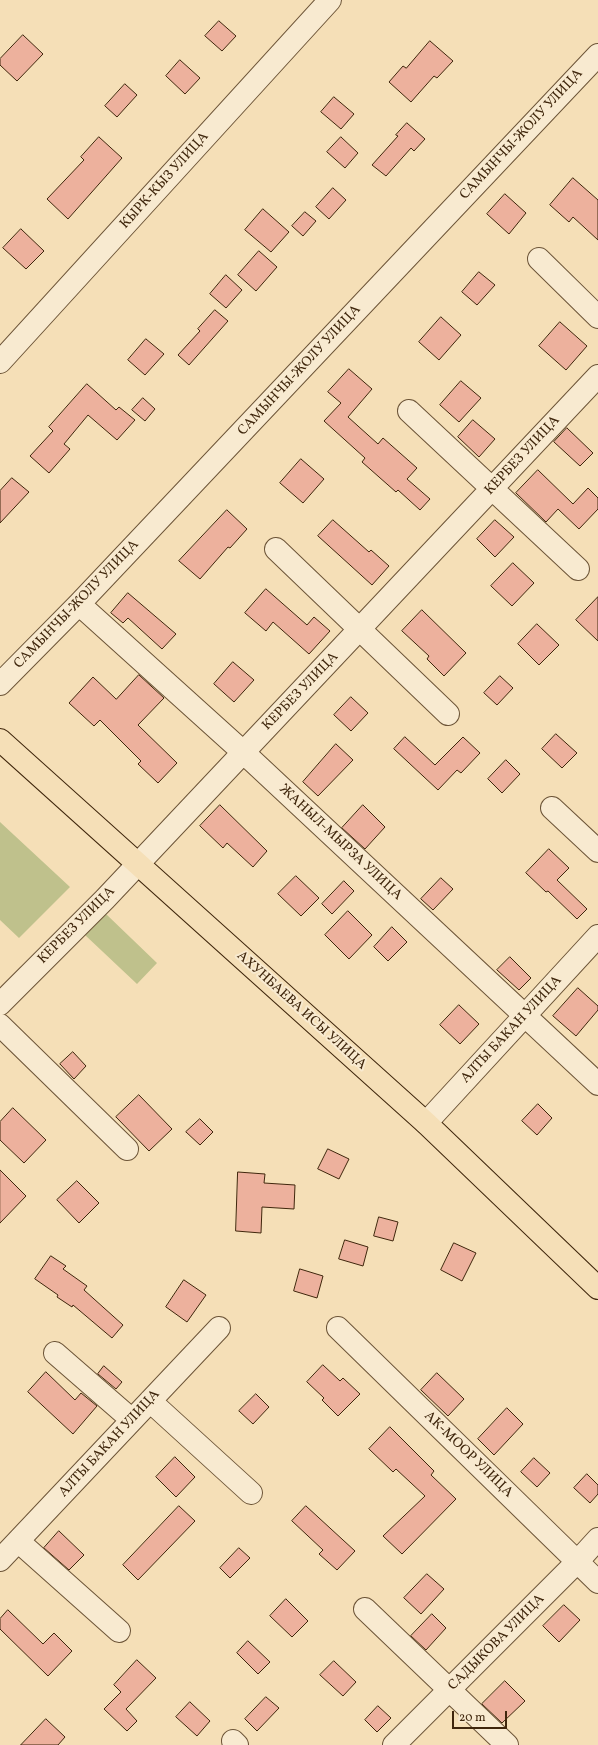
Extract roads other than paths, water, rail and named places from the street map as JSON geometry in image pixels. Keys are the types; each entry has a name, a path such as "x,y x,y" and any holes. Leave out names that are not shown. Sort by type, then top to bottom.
{"main road":[{"name":"АХУНБАЕВА ИСЫ УЛИЦА","path":"0,740 426,1123 598,1288"}],"street":[{"name":"КЫРК-КЫЗ УЛИЦА","path":"0,362 330,0"},
{"name":"САМЫНЧЫ-ЖОЛУ УЛИЦА","path":"0,684 79,604 598,55"},
{"path":"539,260 598,317"},
{"name":"КЕРБЕЗ УЛИЦА","path":"0,1004 105,899 598,376"},
{"path":"409,411 578,569"},
{"path":"276,549 448,714"},
{"name":"ЖАНЫЛ-МЫРЗА УЛИЦА","path":"79,604 242,752 598,1084"},
{"path":"552,808 598,851"},
{"name":"АЛТЫ БАКАН УЛИЦА","path":"426,1123 598,936"},
{"path":"0,1025 127,1149"},
{"name":"АЛТЫ БАКАН УЛИЦА","path":"0,1560 219,1328"},
{"name":"АК-МООР УЛИЦА","path":"338,1328 598,1582"},
{"path":"56,1353 132,1420"},
{"path":"150,1401 251,1493"},
{"name":"САДЫКОВА УЛИЦА","path":"394,1745 577,1562 598,1539"},
{"path":"18,1541 119,1631"},
{"path":"365,1609 507,1745"}]}
